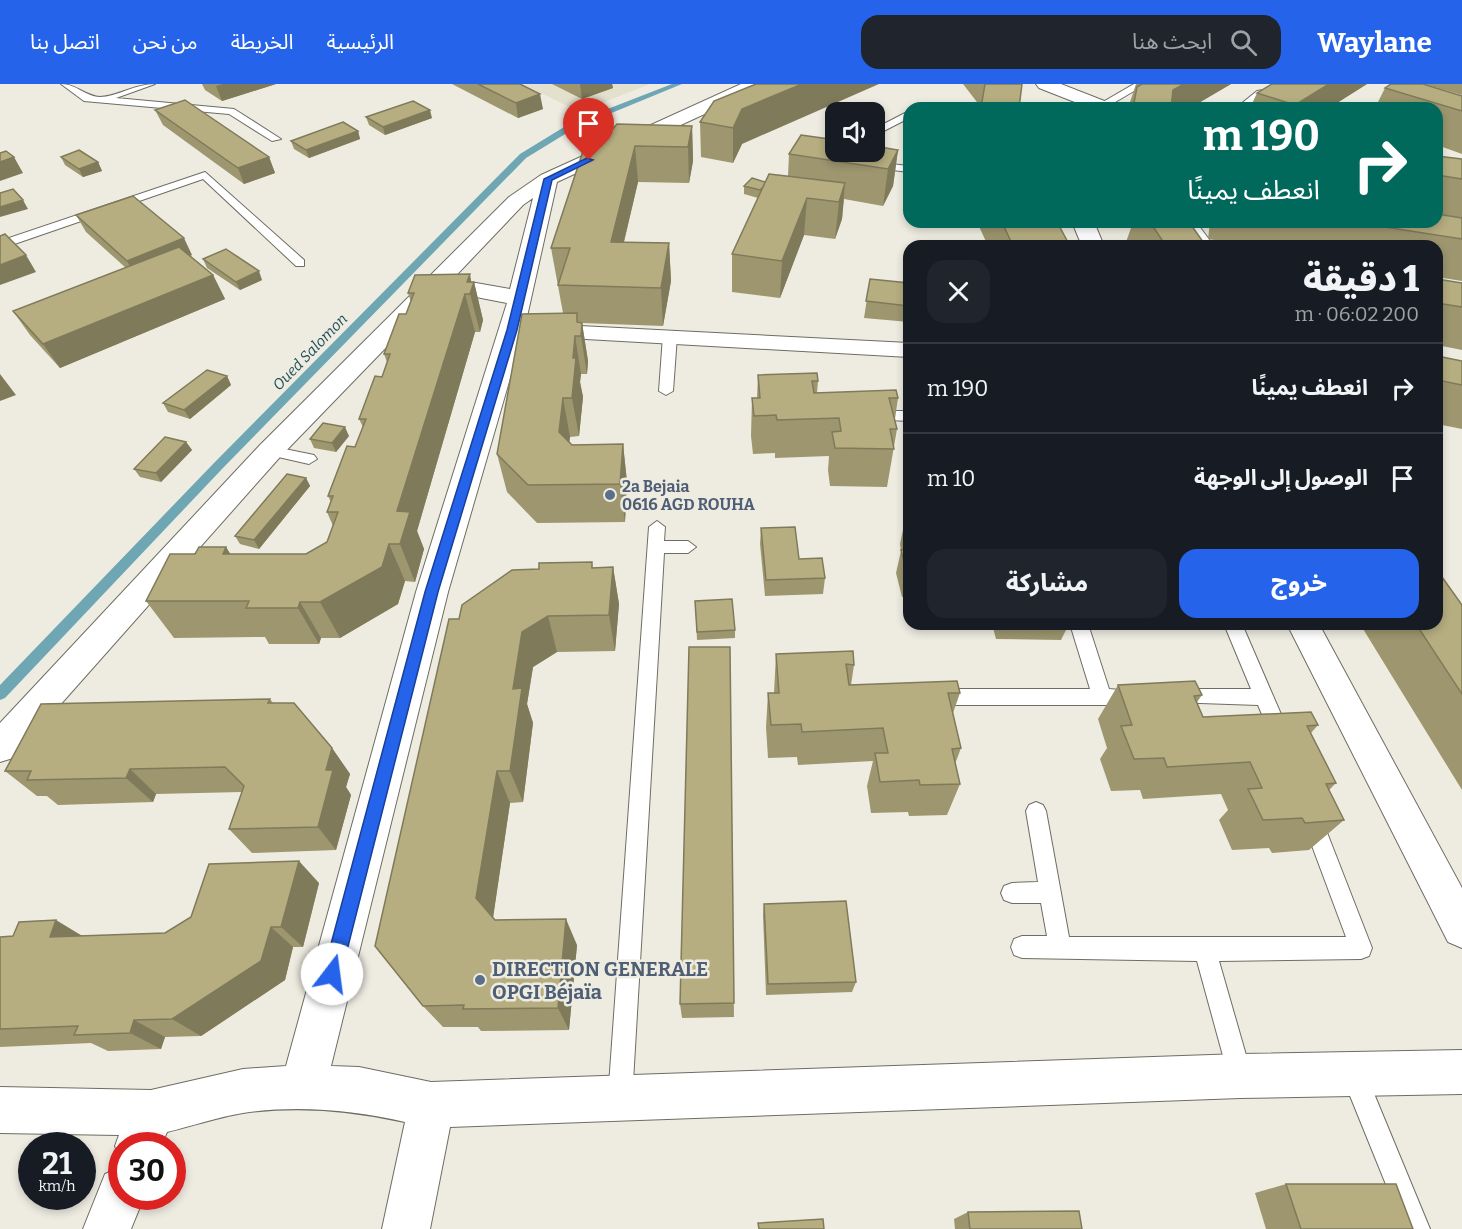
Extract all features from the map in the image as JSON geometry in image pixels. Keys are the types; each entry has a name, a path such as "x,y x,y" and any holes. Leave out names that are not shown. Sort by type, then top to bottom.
{"street":[{"path":"0,747 270,451 516,201 548,179 755,84"},
{"path":"1045,84 1088,102"},
{"path":"1253,102 1263,95"},
{"path":"303,1087 432,592 512,330 548,179"},
{"path":"421,296 473,290 497,292 519,299"},
{"path":"512,330 670,336 903,350"},
{"path":"1306,630 1462,928"},
{"path":"0,1110 145,1129 243,1091 303,1087 358,1089 431,1105 1240,1076 1354,1076 1462,1072"},
{"path":"406,1229 431,1105"},
{"path":"107,1229 114,1210"}],"lane":[{"path":"66,84 84,98 231,111 276,139"},
{"path":"100,99 150,84"},
{"path":"1109,102 1141,84"},
{"path":"885,127 903,117"},
{"path":"862,164 903,168"},
{"path":"0,245 204,175 300,263"},
{"path":"666,391 670,336"},
{"path":"857,416 903,416"},
{"path":"270,451 309,459"},
{"path":"621,1099 626,902 641,680 656,537 688,547"},
{"path":"1080,630 1102,697"},
{"path":"1236,630 1266,697 1287,752"},
{"path":"916,697 1019,705 1102,697 1266,697"},
{"path":"1022,947 1205,950 1361,948 1303,795"},
{"path":"1036,810 1060,946"},
{"path":"1012,893 1051,892"},
{"path":"1205,950 1240,1076"},
{"path":"1354,1076 1417,1229"}],"shaded area":[{"path":"523,84 650,84 579,112"}],"building":[{"path":"478,84 520,84 540,94 516,103"},
{"path":"756,84 802,84 742,109 733,128 700,122 714,101"},
{"path":"985,84 1022,84 1020,102 982,102"},
{"path":"1142,84 1184,84 1173,90 1172,102 1134,102 1137,87"},
{"path":"1272,84 1329,84 1300,102 1286,102 1257,93"},
{"path":"1391,84 1423,84 1462,96 1462,111 1443,105 1443,102 1432,102 1385,88"},
{"path":"185,100 269,157 238,168 155,110"},
{"path":"413,101 430,110 383,127 366,117"},
{"path":"343,122 358,131 306,150 291,141"},
{"path":"617,124 692,126 688,147 635,146 611,242 669,243 661,288 558,285 570,248 551,248 586,142 601,142"},
{"path":"801,135 825,138 825,159 789,154"},
{"path":"885,148 898,150 888,169 842,162 885,162"},
{"path":"79,150 98,162 79,169 61,157"},
{"path":"6,151 14,157 0,162 0,153"},
{"path":"1443,157 1462,159 1462,179 1443,176"},
{"path":"769,174 845,183 839,202 807,198 782,261 732,254"},
{"path":"752,178 765,182 760,190 744,186"},
{"path":"13,189 23,200 0,207 0,193"},
{"path":"133,196 184,238 127,261 76,215"},
{"path":"1443,215 1462,218 1462,239 1391,228 1443,228"},
{"path":"1005,228 1060,228 1067,240 1010,240"},
{"path":"1154,228 1193,228 1202,240 1162,240"},
{"path":"5,234 26,255 0,265 0,236"},
{"path":"179,247 213,275 43,344 13,311"},
{"path":"226,249 259,271 236,282 203,259"},
{"path":"470,274 467,282 474,282 470,294 465,294 397,511 410,512 400,544 389,544 382,567 320,602 300,602 298,608 246,608 249,601 146,601 170,554 195,554 199,547 226,547 223,554 306,554 327,542 338,512 327,512 333,496 328,496 347,446 355,447 366,419 359,419 375,376 382,377 390,354 384,354 399,314 406,314 414,293 408,293 415,275"},
{"path":"870,279 903,282 903,305 866,301"},
{"path":"1443,280 1462,283 1462,307 1443,304"},
{"path":"577,313 577,322 582,323 581,336 575,336 573,358 576,358 572,398 563,398 559,432 572,445 623,444 620,484 528,485 497,454 522,314"},
{"path":"1443,357 1462,361 1462,385 1443,381"},
{"path":"207,370 227,376 184,410 163,403"},
{"path":"817,373 818,381 812,381 814,393 896,390 898,398 889,398 897,429 890,429 894,449 835,448 832,432 841,431 839,418 777,420 776,415 754,416 752,398 760,398 758,375"},
{"path":"323,423 345,427 332,443 310,439"},
{"path":"165,437 186,442 156,473 134,469"},
{"path":"287,474 306,478 254,540 235,536"},
{"path":"795,527 799,559 822,558 825,578 766,580 761,528"},
{"path":"592,562 592,568 613,567 609,615 548,616 522,632 513,689 522,688 510,771 497,771 476,898 495,920 566,919 558,1008 463,1009 464,1005 423,1006 375,946 449,619 459,619 462,605 512,570 539,569 539,563"},
{"path":"1443,578 1462,605 1462,694 1420,630 1443,630"},
{"path":"732,599 735,630 697,632 695,601"},
{"path":"689,647 730,647 734,1003 680,1004"},
{"path":"853,651 854,665 846,664 849,685 957,681 960,693 948,693 961,748 952,749 960,784 920,785 919,780 880,782 875,753 888,753 883,728 802,732 801,724 771,725 768,693 779,693 776,654"},
{"path":"1195,681 1202,695 1194,696 1203,717 1311,712 1318,725 1307,726 1336,783 1326,784 1344,820 1305,823 1302,818 1263,820 1248,789 1262,788 1250,762 1167,767 1164,758 1134,759 1121,726 1132,725 1118,685"},
{"path":"270,699 268,703 294,703 332,748 326,770 333,770 318,827 229,829 244,786 225,767 130,769 126,778 27,780 31,771 5,771 41,704"},
{"path":"299,861 281,927 271,927 261,961 172,1019 134,1020 130,1033 74,1035 78,1026 0,1029 0,937 13,936 19,922 56,920 50,937 165,933 191,917 209,864"},
{"path":"846,901 856,982 768,984 764,904"},
{"path":"1286,1184 1396,1184 1413,1229 1301,1229"},
{"path":"1079,1211 1082,1229 970,1229 968,1212"},
{"path":"823,1219 824,1229 759,1229 758,1223"}],"waterway":[{"name":"Oued Salomon","path":"0,694 218,466 523,156 572,126 678,84"}],"place":[{"name":"2a Bejaia 0616 AGD ROUHA","path":"610,495"},
{"name":"DIRECTION GENERALE OPGI Béjaïa","path":"480,980"}],"route":[{"path":"332,974 432,592 512,330 548,179 589,160"}]}
